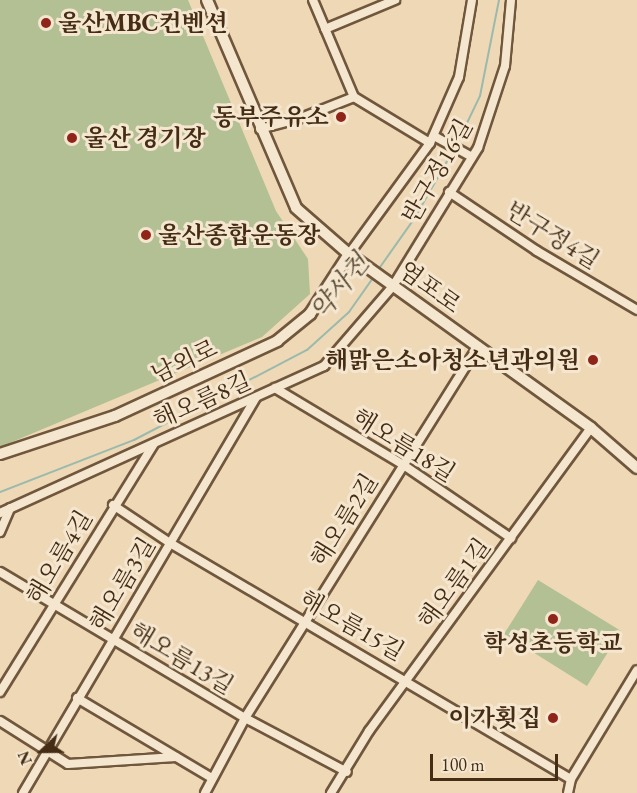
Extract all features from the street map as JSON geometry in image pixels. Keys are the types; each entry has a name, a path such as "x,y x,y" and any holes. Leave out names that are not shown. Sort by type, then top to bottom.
{"main road":[{"name":"염포로","path":"212,2 260,129 296,207 349,254 591,428 637,468"},
{"name":"남외로","path":"0,454 115,416 277,341 310,314 349,254"}],"street":[{"path":"313,0 354,98 432,140 472,157"},
{"path":"325,29 395,0"},
{"name":"반구정16길","path":"349,254 432,140 459,77 472,0"},
{"name":"반구정16길","path":"393,286 472,157 499,88 512,0"},
{"path":"260,129 302,118 354,98"},
{"name":"반구정4길","path":"449,192 537,251 637,310"},
{"name":"해오름8길","path":"0,513 324,366 393,286"},
{"name":"해오름2길","path":"205,793 245,718 478,346"},
{"name":"해오름18길","path":"275,388 402,464 511,538"},
{"name":"해오름3길","path":"23,793 256,397"},
{"name":"해오름1길","path":"331,793 347,772 369,731 591,428"},
{"name":"해오름4길","path":"0,692 153,443"},
{"name":"해오름15길","path":"113,505 170,543 407,680 571,779"},
{"path":"0,532 10,508"},
{"name":"해오름13길","path":"0,572 245,718 347,772"},
{"path":"568,793 571,779 637,670"},
{"path":"77,698 212,778"},
{"path":"0,721 68,764 176,757"}],"green space":[{"name":"울산종합운동장","path":"0,0 188,0 276,211 308,259 310,294 262,337 0,447"},
{"path":"538,580 621,631 587,686 504,634"}],"waterway":[{"name":"약사천","path":"456,146 480,96 499,0"},
{"name":"약사천","path":"378,270 414,219 453,151"},
{"name":"약사천","path":"0,492 134,440 307,350 349,312 373,278"}],"place":[{"name":"울산MBC컨벤션","path":"46,23"},
{"name":"동부주유소","path":"341,117"},
{"name":"울산 경기장","path":"72,138"},
{"name":"울산종합운동장","path":"146,235"},
{"name":"해맑은소아청소년과의원","path":"593,360"},
{"name":"학성초등학교","path":"553,619"},
{"name":"이가횟집","path":"553,718"}]}
